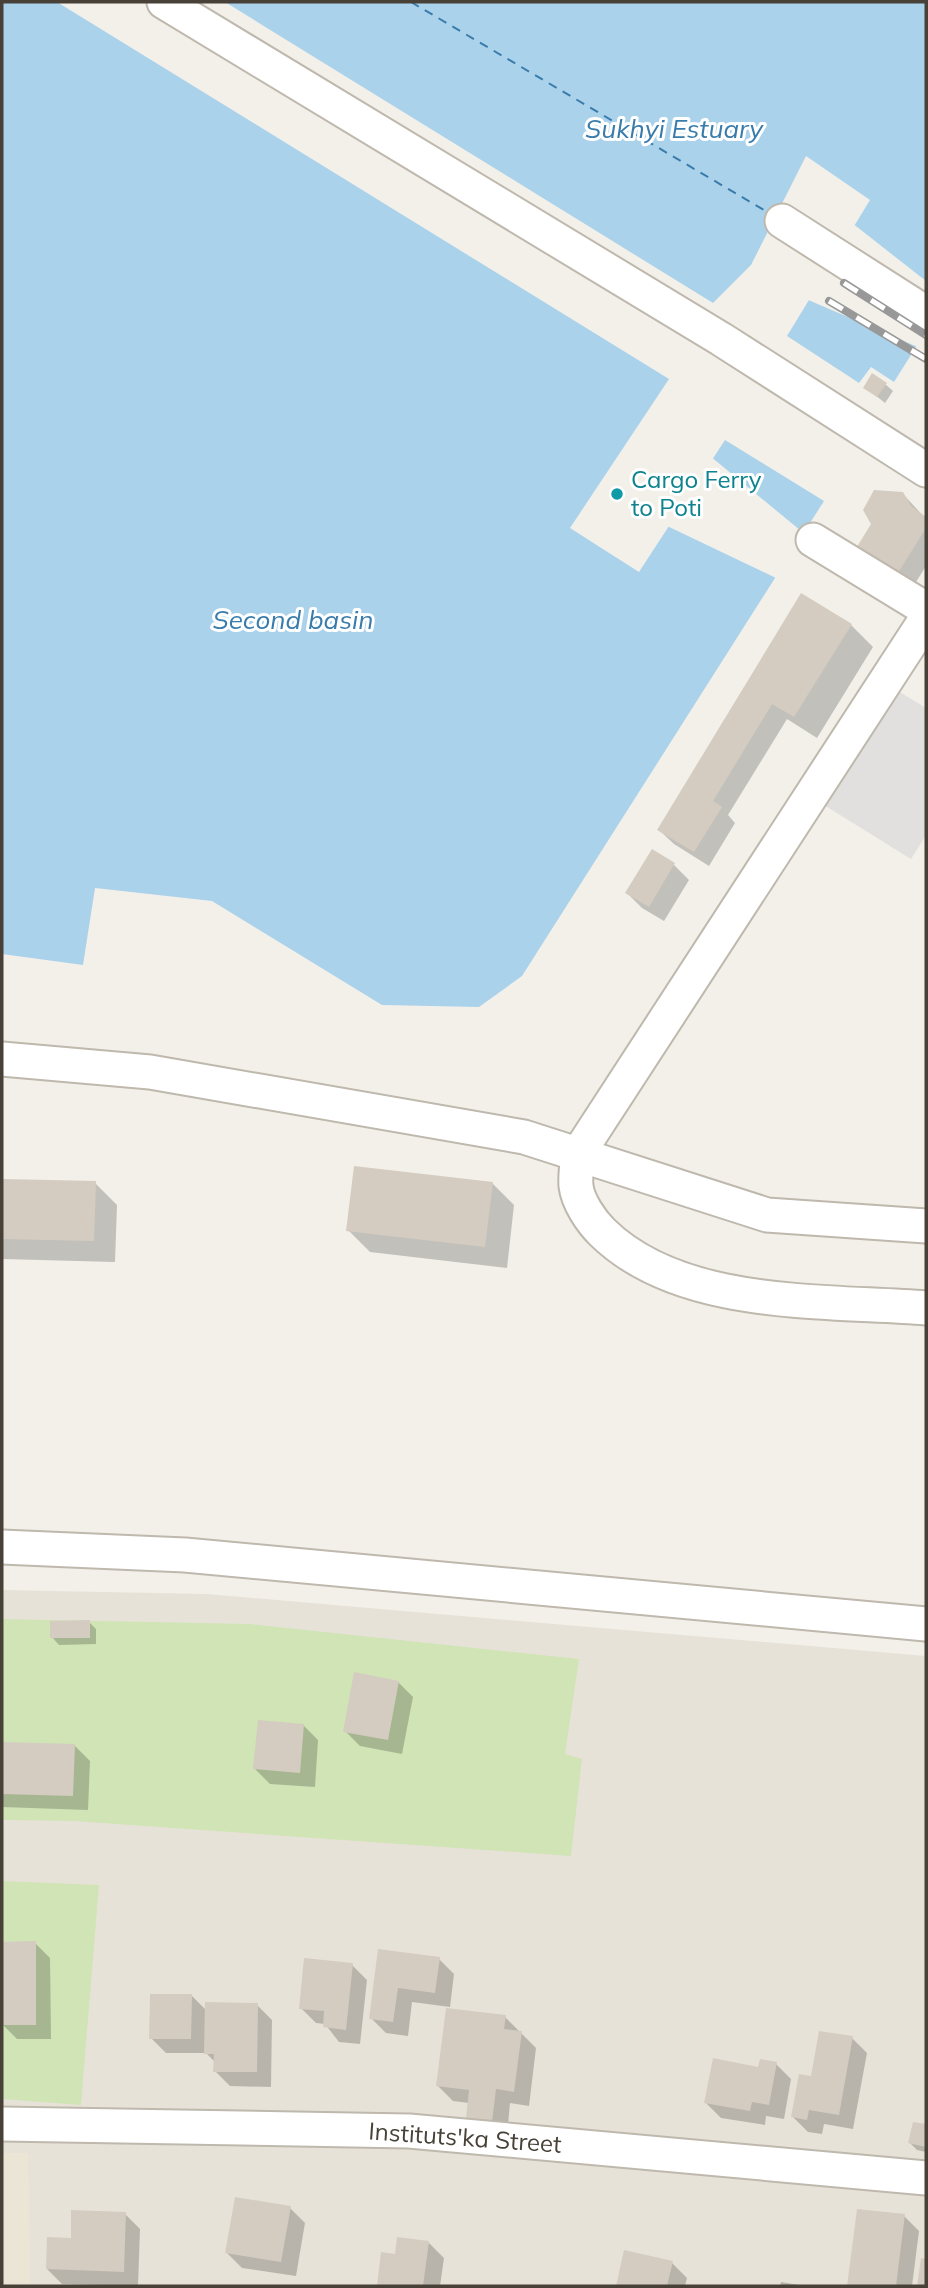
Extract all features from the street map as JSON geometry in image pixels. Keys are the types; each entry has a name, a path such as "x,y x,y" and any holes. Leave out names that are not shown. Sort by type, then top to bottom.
{"street":[{"path":"164,2 722,339 926,470"},
{"path":"782,220 926,313"},
{"path":"813,540 926,608"},
{"path":"926,619 578,1154 576,1188 591,1221 616,1246 651,1268 705,1287 771,1296 926,1308"},
{"path":"2,1059 150,1072 524,1137 767,1215 926,1226"},
{"path":"2,1546 185,1555 926,1624"},
{"name":"Instituts'ka Street","path":"2,2124 409,2131 926,2178"}],"shaded area":[{"path":"885,683 926,708 926,835 911,859 811,797"},
{"path":"2,1590 207,1594 926,1656 926,2286 2,2286"},
{"path":"2,2153 28,2153 30,2286 2,2286"}],"green space":[{"path":"2,1619 250,1624 579,1659 565,1754 582,1759 571,1856 74,1821 2,1820"},
{"path":"2,1881 99,1885 81,2105 2,2099"}],"water":[{"name":"Second basin","path":"2,2 57,2 669,379 570,528 639,572 725,440 824,501 522,976 479,1007 382,1005 212,901 95,888 83,965 2,954"},
{"name":"Sukhyi Estuary","path":"225,2 926,2 926,331 894,382 871,367 859,383 787,336 870,200 806,156 751,265 713,303"}],"pier":[{"path":"852,223 926,281 926,338 920,348 806,299"},
{"path":"710,456 806,535 778,579 665,525"}],"building":[{"path":"872,373 887,383 877,397 863,388"},
{"path":"874,490 903,492 911,506 926,517 926,528 893,581 852,555 871,524 863,510"},
{"path":"801,593 852,624 794,717 772,704 713,801 722,807 694,852 657,830"},
{"path":"652,849 675,863 649,907 625,893"},
{"path":"354,1166 493,1182 485,1247 346,1231"},
{"path":"2,1179 96,1181 94,1241 2,1239"},
{"path":"90,1620 90,1638 50,1638 50,1621"},
{"path":"354,1672 399,1681 388,1740 343,1732"},
{"path":"258,1720 304,1724 300,1773 253,1769"},
{"path":"2,1742 75,1744 73,1796 2,1794"},
{"path":"36,1941 36,2025 2,2025 2,1942"},
{"path":"378,1949 440,1957 435,1993 398,1988 393,2022 369,2019"},
{"path":"304,1958 353,1963 346,2030 323,2027 324,2011 299,2009"},
{"path":"150,1994 192,1994 191,2039 149,2039"},
{"path":"205,2002 258,2003 257,2072 213,2072 214,2054 204,2054"},
{"path":"446,2008 506,2015 504,2029 522,2031 514,2092 496,2089 492,2122 466,2119 469,2090 436,2086"},
{"path":"819,2031 853,2036 839,2115 809,2110 807,2120 791,2117 799,2074 811,2076"},
{"path":"713,2058 758,2067 760,2059 777,2062 769,2105 752,2102 750,2111 704,2103"},
{"path":"913,2122 926,2124 926,2147 908,2143"},
{"path":"235,2197 291,2206 281,2262 225,2253"},
{"path":"857,2209 905,2214 896,2286 847,2286"},
{"path":"71,2210 126,2212 124,2272 46,2269 47,2237 71,2238"},
{"path":"397,2237 429,2241 423,2286 377,2286 381,2252 395,2254"},
{"path":"624,2250 673,2261 667,2286 616,2286"},
{"path":"921,2258 926,2259 926,2286 917,2286"}],"ferry route":[{"path":"411,2 769,213"}],"railway":[{"path":"844,283 926,335"},
{"path":"829,301 926,359"}],"place":[{"name":"Cargo Ferry to Poti","path":"617,494"}]}
